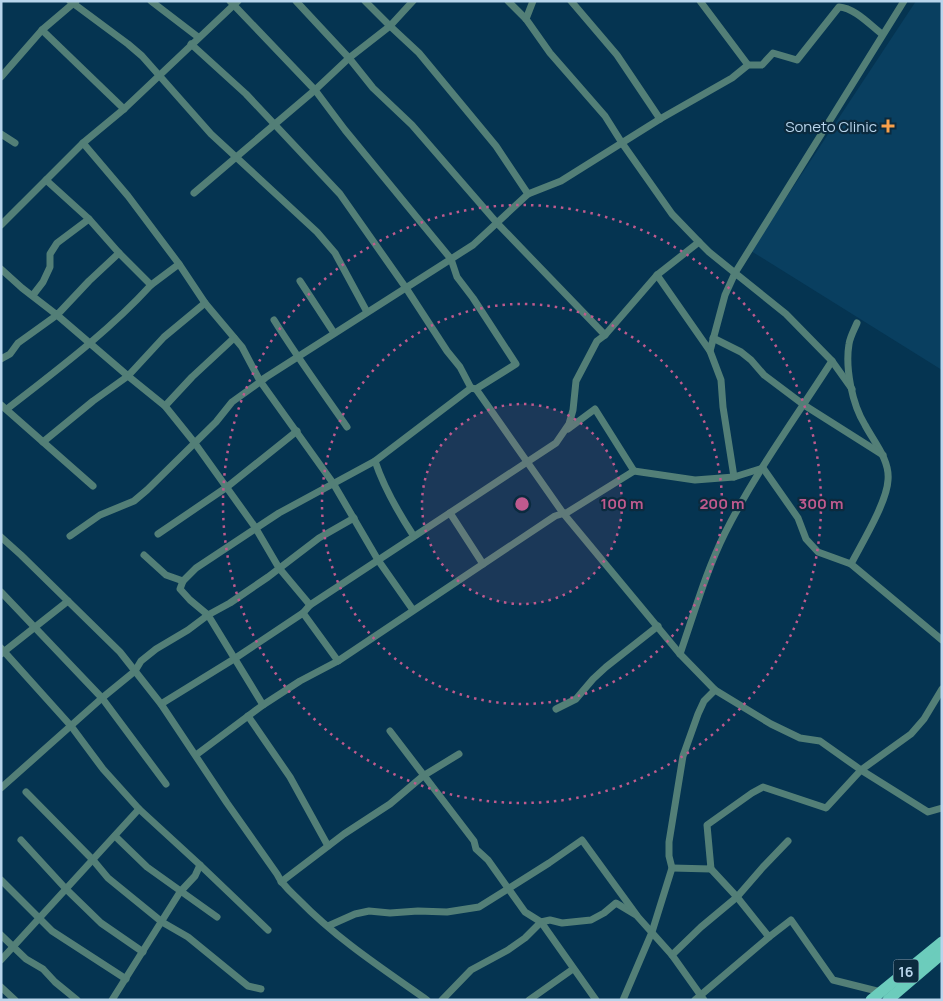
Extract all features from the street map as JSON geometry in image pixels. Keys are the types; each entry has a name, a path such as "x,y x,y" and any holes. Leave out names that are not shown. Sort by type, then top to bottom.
{"main road":[{"name":"16","path":"885,996 942,942"},
{"name":"16","path":"871,1000 885,996 942,954"}],"street":[{"path":"151,1 198,37"},
{"path":"296,1 349,58 373,88 436,151 497,223 605,334"},
{"path":"365,1 420,53 496,146 528,194"},
{"path":"194,193 316,90 349,58 390,26 414,1"},
{"path":"508,1 526,19 550,53 605,116 672,214 709,252 786,314 832,361 852,389"},
{"path":"526,19 533,1"},
{"path":"571,1 617,55 660,119"},
{"path":"700,1 748,65"},
{"path":"710,351 725,295 735,273 904,1"},
{"path":"1,77 42,30 73,2 128,44 159,75 190,112 236,158 317,232 335,253 367,312"},
{"path":"1,225 83,144 124,109 234,2 291,66 316,90 345,130 451,259 457,277 516,364 474,388 375,461 255,527 196,568 182,582 180,589 208,615 263,705"},
{"path":"260,381 473,245 528,194 561,180 660,119 732,78 748,65 762,65 773,53 797,60 839,7 846,7 882,34"},
{"path":"42,30 124,109"},
{"path":"192,44 246,94 340,194 406,288 447,351 563,513 680,654 716,690 771,724 800,738 820,741 861,770 928,812 942,808"},
{"path":"1,134 14,144"},
{"path":"83,144 128,196 179,264 205,303 242,348 260,381 333,484 378,560 413,610"},
{"path":"46,180 89,219 119,254 151,285"},
{"path":"32,295 43,282 50,267 50,254 57,243 89,219"},
{"path":"161,704 234,659 303,613 310,605 556,443 569,424 573,410 576,381 597,341 657,275 699,242"},
{"path":"1,359 10,354 18,343 57,315 89,281 119,254"},
{"path":"93,486 4,407 90,344 126,312 151,285 179,264"},
{"path":"1,269 165,406 227,487 255,527 279,568 310,605"},
{"path":"657,275 710,351 721,380 723,407 734,477"},
{"path":"300,281 334,333"},
{"path":"70,536 100,515 134,501 216,422 232,402 260,381 406,288"},
{"path":"43,442 128,376 164,337 205,303"},
{"path":"274,320 297,357 346,427"},
{"path":"852,564 886,495 889,478 883,455 864,424 853,398 847,361 849,342 857,323"},
{"path":"165,406 192,377 234,338"},
{"path":"713,338 741,352 764,375 804,405 883,455"},
{"path":"680,654 708,574 725,533 763,468 832,361"},
{"path":"562,433 595,409 634,471"},
{"path":"158,534 227,487 297,431"},
{"path":"375,461 383,484 413,536"},
{"path":"196,755 263,705 300,681 338,661 555,516 568,512 634,471 695,480 734,477 763,468"},
{"path":"763,468 798,518 806,539 818,552 852,564 942,640"},
{"path":"450,513 483,564"},
{"path":"1,788 135,671 141,661 156,649 230,603 319,538 354,518"},
{"path":"1,537 120,652 161,704 227,803 278,874 280,882 312,914 370,960 427,1000"},
{"path":"144,555 166,575 182,582"},
{"path":"1,592 102,698 166,784"},
{"path":"68,601 2,651 71,726 139,810 268,930"},
{"path":"303,613 338,661"},
{"path":"556,709 576,699 606,667 658,626"},
{"path":"769,937 737,897 711,869 707,825 763,787 826,808 861,770 911,734 924,719 942,689"},
{"path":"623,1000 652,932 672,868 669,856 669,842 683,756 704,702 716,690"},
{"path":"248,716 290,777 328,846"},
{"path":"390,731 474,841 476,849 488,860 525,912 541,922 596,1000"},
{"path":"280,882 328,846 390,804 424,776 458,754"},
{"path":"26,792 93,860 108,878 162,922 188,937 248,986 262,989"},
{"path":"1,960 139,810"},
{"path":"115,836 147,868 217,917"},
{"path":"21,840 66,889 101,923 143,952"},
{"path":"328,926 354,914 369,911 390,913 418,911 447,912 480,907 582,840 638,917 672,955 700,998 704,991 791,920 833,980 885,996"},
{"path":"672,955 701,927 737,897 788,842"},
{"path":"112,1000 180,892 196,876 200,865"},
{"path":"672,868 711,869"},
{"path":"1,880 52,931 126,979"},
{"path":"442,1000 471,970 508,950 525,938 541,922 550,920 562,923 591,920 604,913 616,903 638,917"},
{"path":"1,935 26,959 43,969 55,982 77,1000"},
{"path":"529,1000 573,969"},
{"path":"1,987 15,1000"}],"shaded area":[{"name":"Soneto Clinic","path":"916,1 942,1 942,370 751,251"}],"place":[{"name":"Soneto Clinic","path":"888,126"}]}
